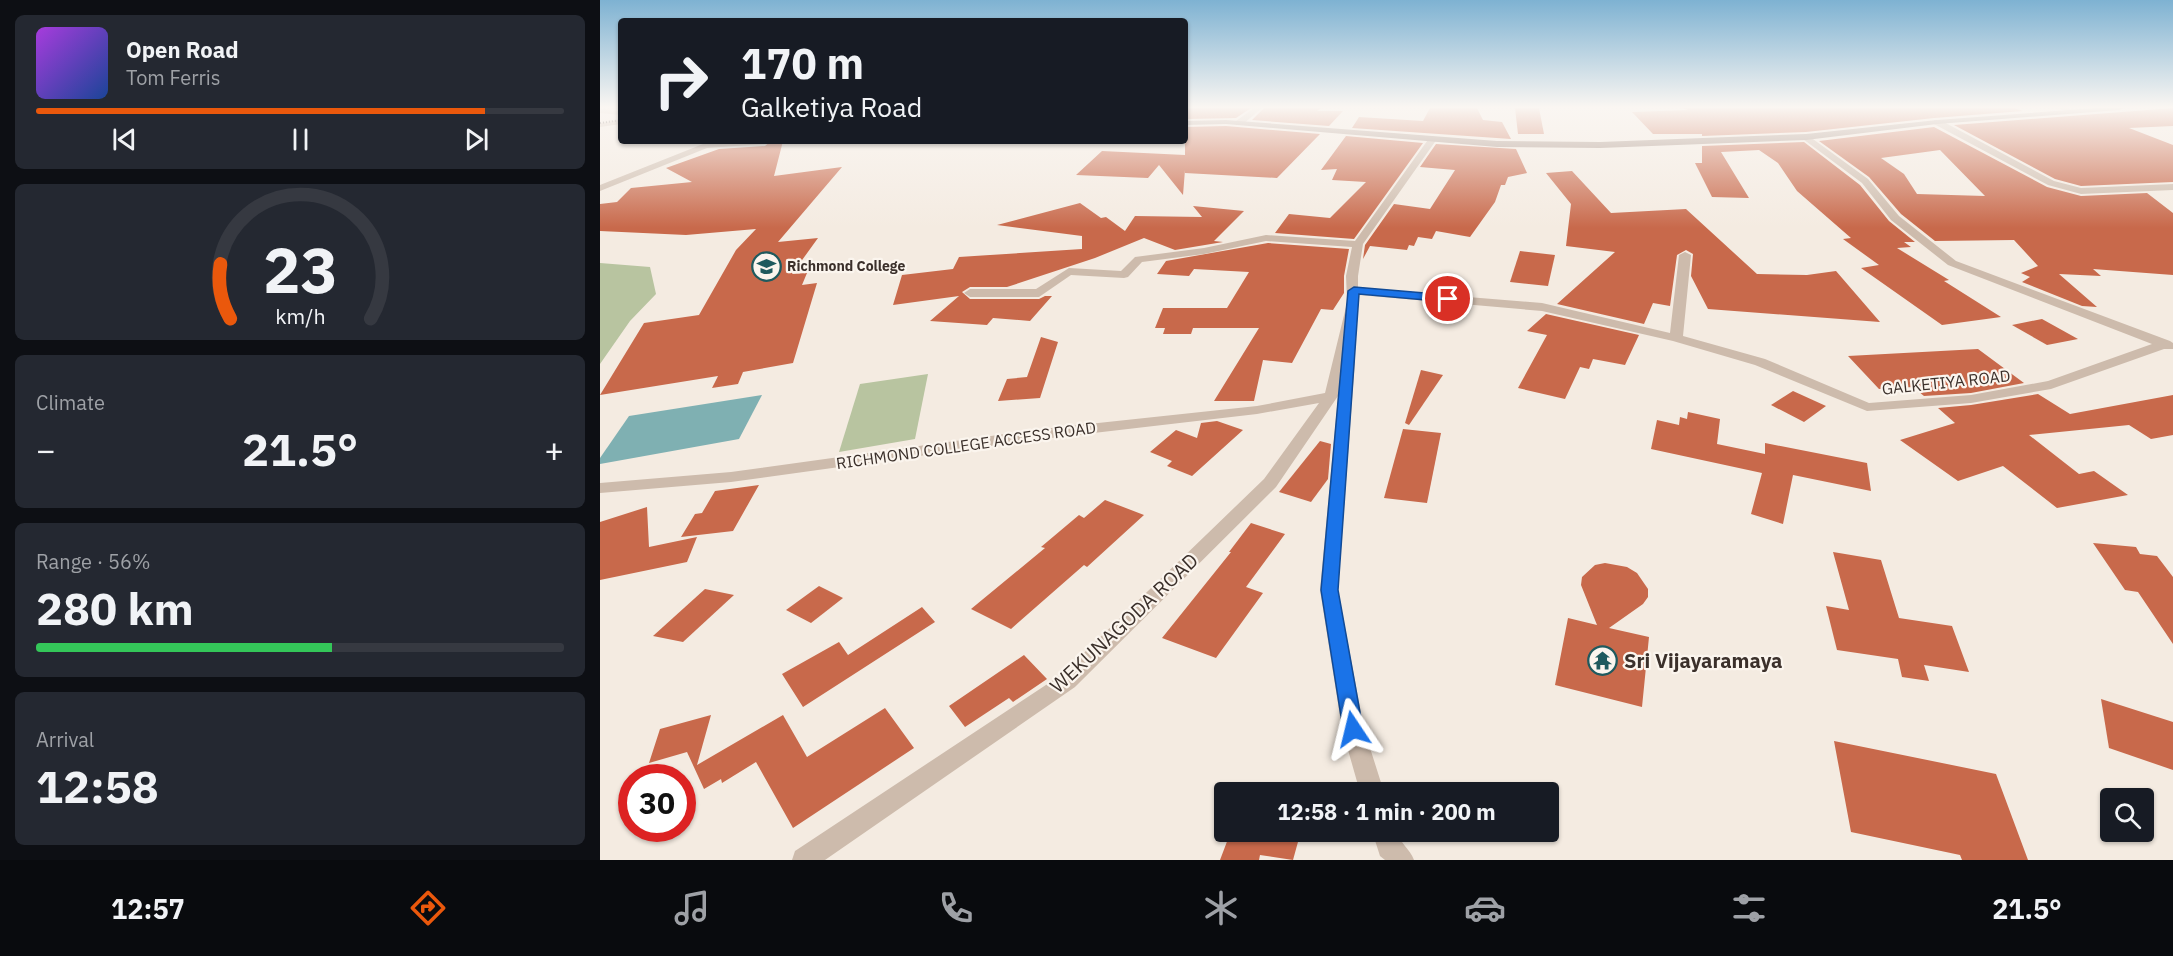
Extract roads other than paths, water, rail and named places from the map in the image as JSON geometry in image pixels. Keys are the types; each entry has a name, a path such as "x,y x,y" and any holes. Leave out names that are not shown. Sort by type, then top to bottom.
{"street":[{"path":"600,188 701,148"},
{"name":"WEKUNAGODA ROAD","path":"804,860 1068,681 1270,483 1331,396 1353,299 1352,276 1358,244 1426,148"},
{"name":"GALKETIYA ROAD","path":"1821,148 1865,181 1895,218 1952,262 2169,346"},
{"path":"1986,148 2051,183 2081,191 2173,187"},
{"path":"970,293 1039,293 1069,271 1124,275 1139,259 1204,251 1266,238 1358,244"},
{"path":"1676,338 1685,255"},
{"path":"1353,299 1329,590 1353,729 1369,782"},
{"name":"GALKETIYA ROAD","path":"1353,299 1542,307 1676,338 1760,362 1867,407 1971,399 2050,385 2169,346"},
{"name":"RICHMOND COLLEGE ACCESS ROAD","path":"600,488 731,477 1042,434 1257,410 1331,396"},
{"path":"1387,842 1389,847 1402,860"}],"water":[{"path":"762,395 739,439 600,464 600,458 629,416"}],"place":[{"name":"Richmond College","path":"766,266"},
{"name":"Sri Vijayaramaya","path":"1603,661"}]}
